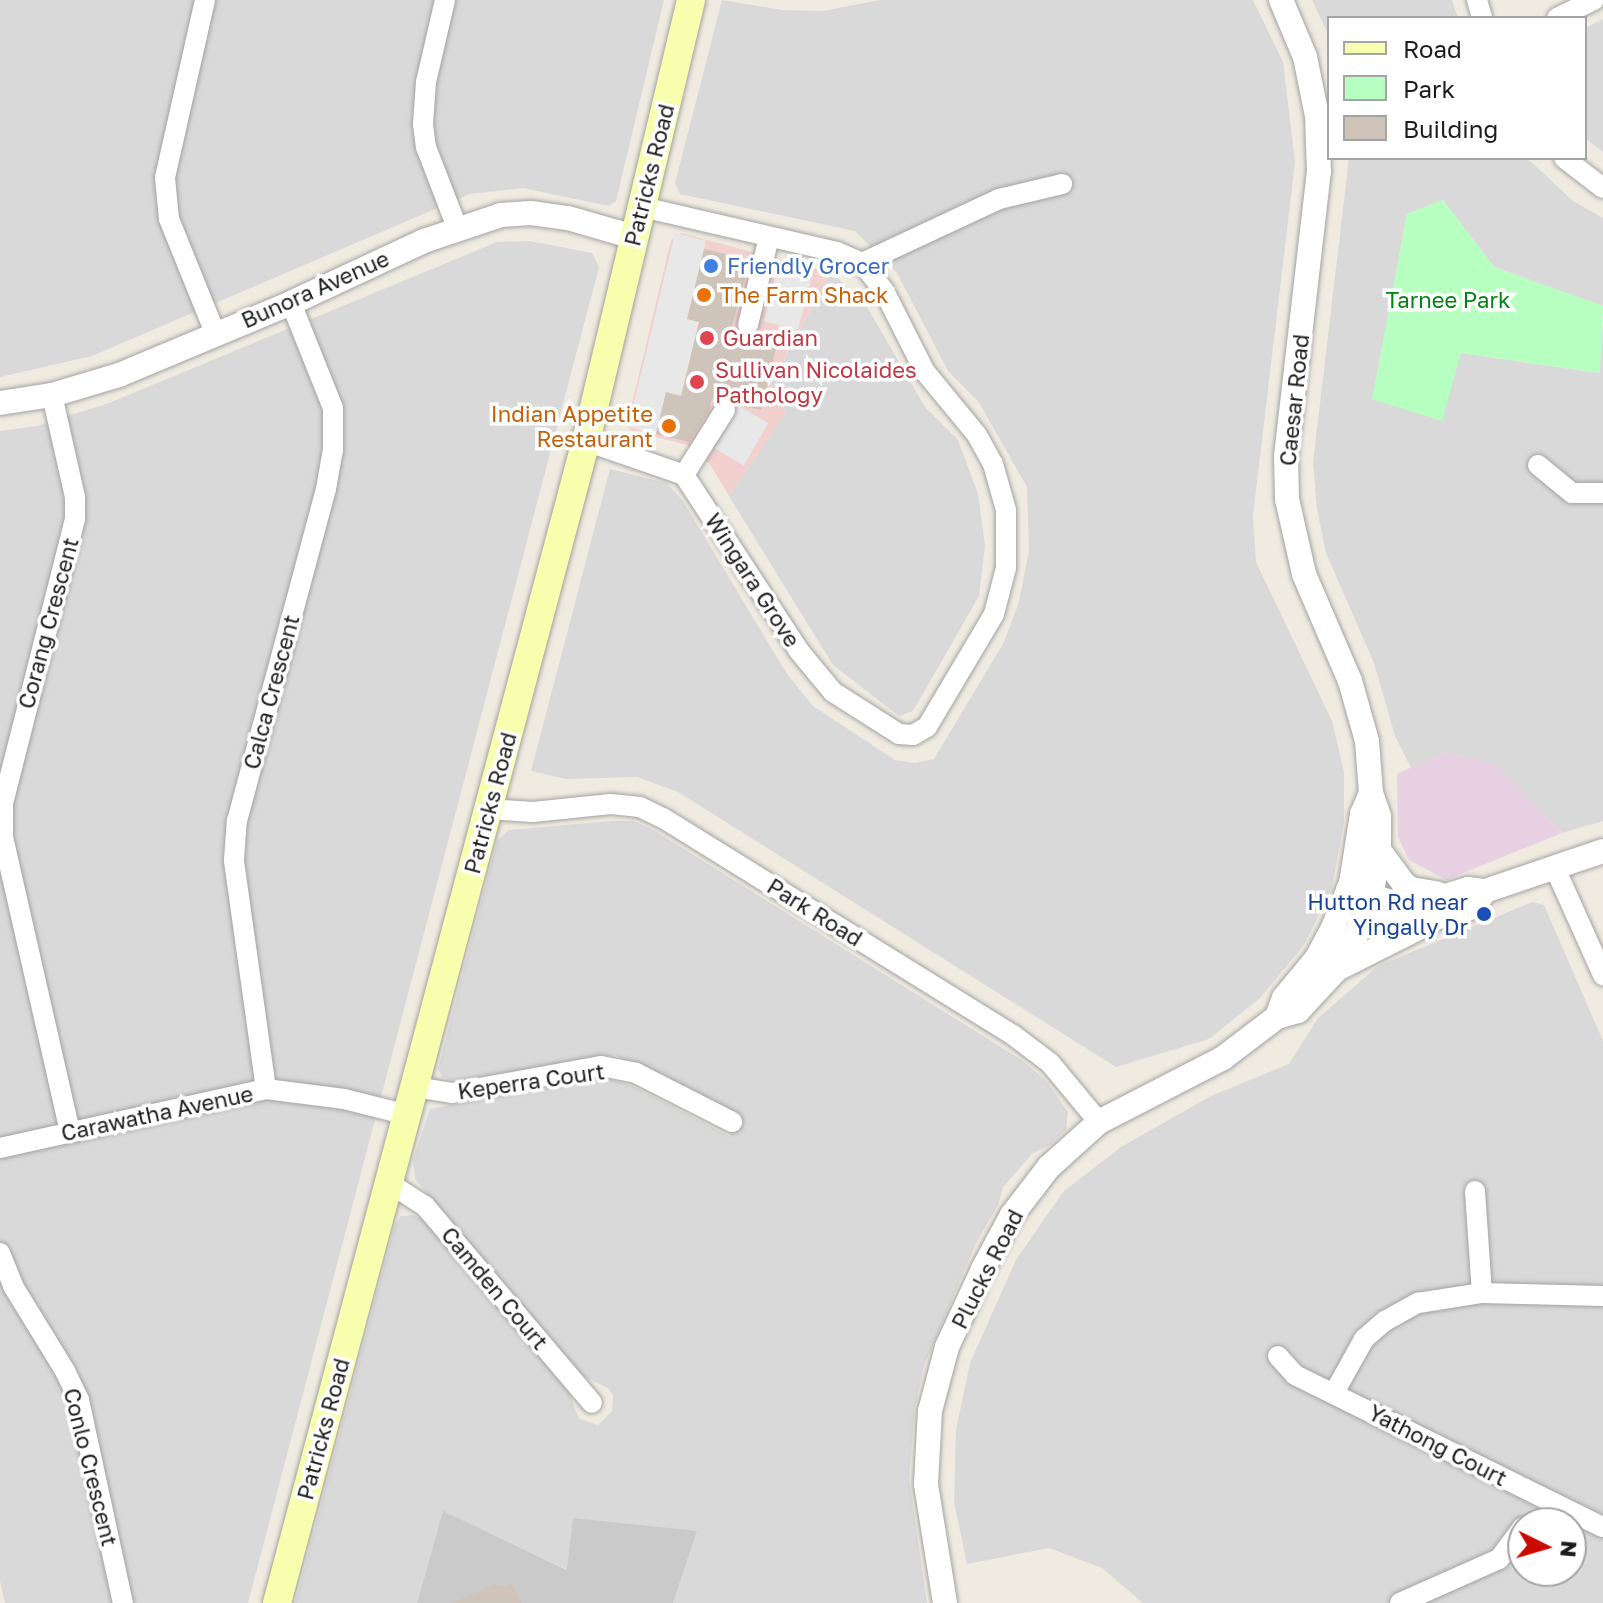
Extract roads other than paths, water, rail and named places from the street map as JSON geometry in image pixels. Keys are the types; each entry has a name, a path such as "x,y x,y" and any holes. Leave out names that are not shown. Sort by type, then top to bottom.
{"main road":[{"name":"Patricks Road","path":"277,1603 586,441 691,0"}],"street":[{"path":"205,0 165,178 169,219 215,333"},
{"path":"445,0 426,82 423,124 426,147 458,230"},
{"name":"Caesar Road","path":"1281,0 1305,57 1317,116 1319,172 1286,456 1287,499 1304,574 1361,716 1367,741 1371,793 1379,816 1379,850 1357,902"},
{"path":"1561,16 1594,0"},
{"path":"1567,160 1603,188"},
{"path":"642,207 837,252 862,263 999,199 1062,184"},
{"name":"Bunora Avenue","path":"0,403 52,395 119,375 291,303 424,241 501,215 531,213 568,218 634,237"},
{"path":"748,325 769,237"},
{"name":"Wingara Grove","path":"684,475 799,651 833,692 899,734 913,735 927,727 994,614 1006,568 1006,510 993,464 977,435 925,372 884,291 862,263"},
{"name":"Calca Crescent","path":"266,1089 234,860 237,821 326,489 333,451 333,408 291,303"},
{"name":"Corang Crescent","path":"52,395 75,497 75,519 9,770 3,837 70,1132"},
{"path":"586,441 684,475 725,410"},
{"path":"1538,465 1572,493 1603,493"},
{"name":"Caesar Road","path":"1357,902 1362,814 1371,793"},
{"name":"Park Road","path":"488,809 533,812 611,804 640,807 663,818 1013,1035 1050,1063 1099,1122"},
{"path":"1379,850 1396,875 1411,889 1446,896"},
{"path":"1357,902 1414,903 1468,889 1485,891 1603,851"},
{"path":"1554,866 1603,975"},
{"path":"1357,902 1420,921 1473,907 1485,891"},
{"name":"Plucks Road","path":"945,1603 934,1544 926,1461 930,1411 947,1347 996,1243 1029,1190 1068,1148 1099,1122 1223,1058 1277,1017 1298,1011 1335,971 1357,902"},
{"name":"Plucks Road","path":"1277,1017 1284,998 1357,902"},
{"path":"1335,971 1422,929 1435,918"},
{"name":"Keperra Court","path":"415,1087 452,1093 601,1066 636,1073 732,1122"},
{"name":"Carawatha Avenue","path":"0,1148 266,1089 344,1099 408,1115"},
{"name":"Camden Court","path":"389,1183 425,1206 592,1403"},
{"path":"1475,1191 1482,1293"},
{"name":"Conlo Crescent","path":"0,1253 13,1286 65,1371 79,1400 123,1603"},
{"path":"1334,1393 1364,1339 1385,1321 1418,1303 1482,1293 1603,1296"},
{"name":"Yathong Court","path":"1278,1356 1295,1375 1603,1527"},
{"path":"1536,1507 1542,1497"},
{"path":"1400,1603 1499,1559 1507,1548"}],"place":[{"name":"Friendly Grocer","path":"711,266"},
{"name":"The Farm Shack","path":"704,295"},
{"name":"Guardian","path":"707,338"},
{"name":"Sullivan Nicolaides Pathology","path":"697,382"},
{"name":"Indian Appetite Restaurant","path":"669,426"},
{"name":"Hutton Rd near Yingally Dr","path":"1484,914"}],"park label":[{"name":"Tarnee Park","path":"1448,300"}]}
